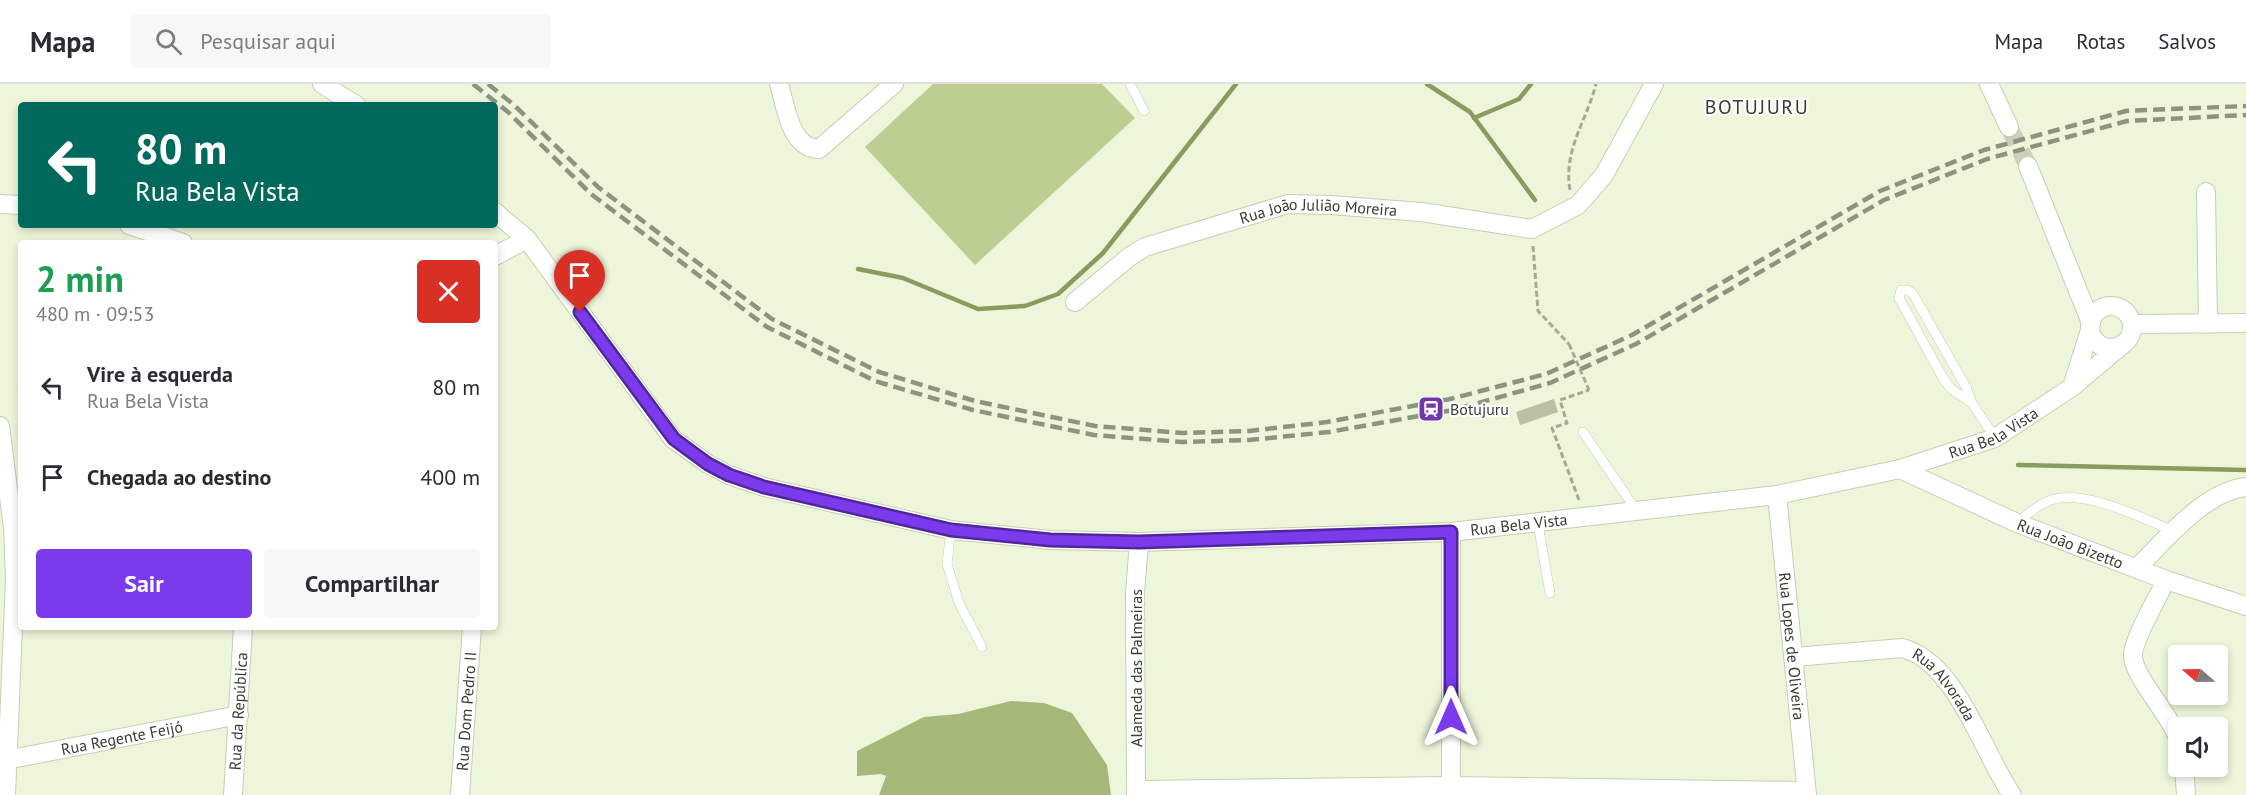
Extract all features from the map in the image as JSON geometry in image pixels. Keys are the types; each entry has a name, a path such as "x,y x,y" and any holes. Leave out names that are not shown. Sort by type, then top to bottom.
{"street":[{"path":"322,84 351,102"},
{"path":"779,84 800,143 808,149 819,149 894,84"},
{"path":"1532,229 1578,205 1604,175 1654,84"},
{"path":"1989,84 2009,127"},
{"path":"2028,166 2070,268 2091,326 2092,336 2103,346 2123,345"},
{"path":"2206,192 2208,324"},
{"path":"0,204 18,206"},
{"name":"Rua João Julião Moreira","path":"1076,302 1129,257 1145,247 1281,206 1331,205 1421,212 1532,229"},
{"name":"Rua Bela Vista","path":"498,215 526,239 674,439 708,464 729,475 764,487 951,530 1050,540 1139,542 1451,532 1586,519 1777,495 1900,469 1995,438 2072,387 2123,345 2130,336 2132,324"},
{"path":"138,228 174,240"},
{"path":"498,254 526,239"},
{"path":"2070,268 2103,307"},
{"path":"2072,387 2097,310 2103,307 2111,305 2125,310 2132,324 2246,324"},
{"path":"0,426 13,528 15,580 6,795"},
{"name":"Rua João Bizetto","path":"1900,469 2017,523 2166,580 2246,606"},
{"path":"2137,568 2197,511 2217,497 2236,488 2246,487"},
{"name":"Rua Lopes de Oliveira","path":"1777,495 1807,793"},
{"path":"1451,532 1451,791"},
{"name":"Alameda das Palmeiras","path":"1137,793 1135,593 1139,542"},
{"path":"2166,580 2134,650 2133,664 2169,717"},
{"name":"Rua da República","path":"233,795 243,630"},
{"name":"Rua Dom Pedro II","path":"460,795 472,630"},
{"name":"Rua Alvorada","path":"1794,657 1902,648 1916,651 1936,669 1956,694 2012,795"},
{"name":"Rua Regente Feijó","path":"6,760 239,715"},
{"path":"2185,777 2186,795"},
{"path":"1137,793 1451,791 1807,793"}],"lane":[{"path":"1130,84 1144,111"},
{"path":"1972,403 1951,389 1943,378 1899,298 1901,290 1908,290 1913,294 1966,387 1972,403 1995,438"},
{"path":"1583,432 1638,513"},
{"path":"2017,523 2044,503 2063,497 2088,499 2174,531"},
{"path":"1538,524 1550,593"},
{"path":"951,530 947,564 958,603 982,646"}],"path":[{"path":"1578,205 1571,192 1569,165 1578,128 1596,84"},
{"path":"1532,229 1538,311 1569,344 1589,390 1560,400 1567,423 1552,428 1586,519"}],"green space":[{"path":"933,84 1102,84 1135,118 975,265 865,147"},
{"path":"1011,701 1044,703 1072,713 1107,765 1111,795 879,795 886,776 881,774 857,776 857,751 924,717 958,714"}],"building":[{"path":"1554,399 1558,412 1520,425 1516,412"}],"waterway":[{"path":"858,269 903,278 978,309 1025,306 1058,294 1103,253 1236,84"},
{"path":"1427,84 1470,112 1535,200"},
{"path":"1474,118 1519,99 1531,84"},
{"path":"2018,465 2246,470"}],"tunnel":[{"path":"2009,127 2028,166"}],"railway":[{"path":"473,84 496,102"},
{"path":"488,84 514,105 598,187 772,319 879,372 975,401 1095,426 1183,433 1249,431 1327,422 1450,399 1546,374 1632,335 1880,191 1984,150 2126,111 2246,106"},
{"path":"498,104 591,194 767,327 875,381 973,410 1094,435 1182,442 1249,440 1329,432 1453,410 1550,383 1636,344 1884,200 1987,159 2127,121 2246,115"}],"place":[{"name":"Botujuru","path":"1431,409"}],"district":[{"name":"BOTUJURU","path":"1757,107"}],"route":[{"path":"580,312 674,439 708,464 729,475 764,487 951,530 1050,540 1139,542 1451,532 1451,717"}]}
